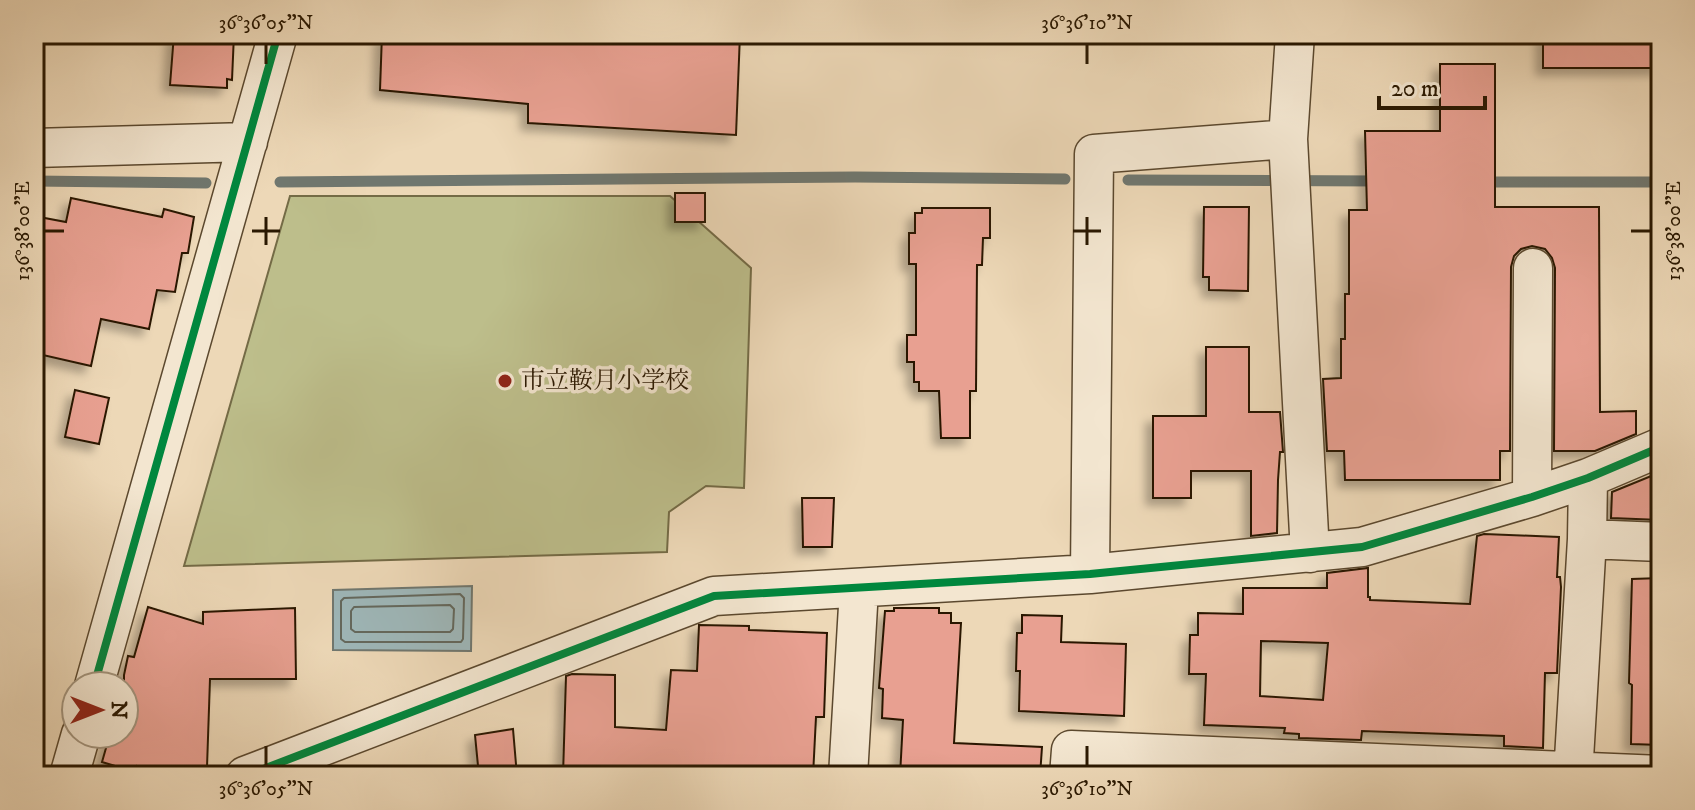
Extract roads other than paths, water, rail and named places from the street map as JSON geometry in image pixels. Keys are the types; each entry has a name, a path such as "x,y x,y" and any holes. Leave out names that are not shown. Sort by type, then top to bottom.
{"street":[{"path":"99,670 278,34"},
{"path":"1295,34 1289,167 1310,553"},
{"path":"34,148 248,142"},
{"path":"1090,574 1094,154 1289,167"},
{"path":"1532,497 1533,268"},
{"path":"245,776 714,596 1090,574 1362,547 1532,497 1588,478 1661,447"},
{"path":"1573,774 1588,478"},
{"path":"1587,539 1661,542"},
{"path":"848,776 859,589"},
{"path":"69,776 76,750"},
{"path":"1069,776 1071,750 1573,774 1661,775"}],"water":[{"path":"472,586 471,651 333,650 333,590"}],"waterway":[{"path":"280,182 855,177 1065,179"},
{"path":"1128,180 1380,181"},
{"path":"34,181 206,183"},
{"path":"1481,182 1661,182"}],"place":[{"name":"市立鞍月小学校","path":"505,381"}]}
